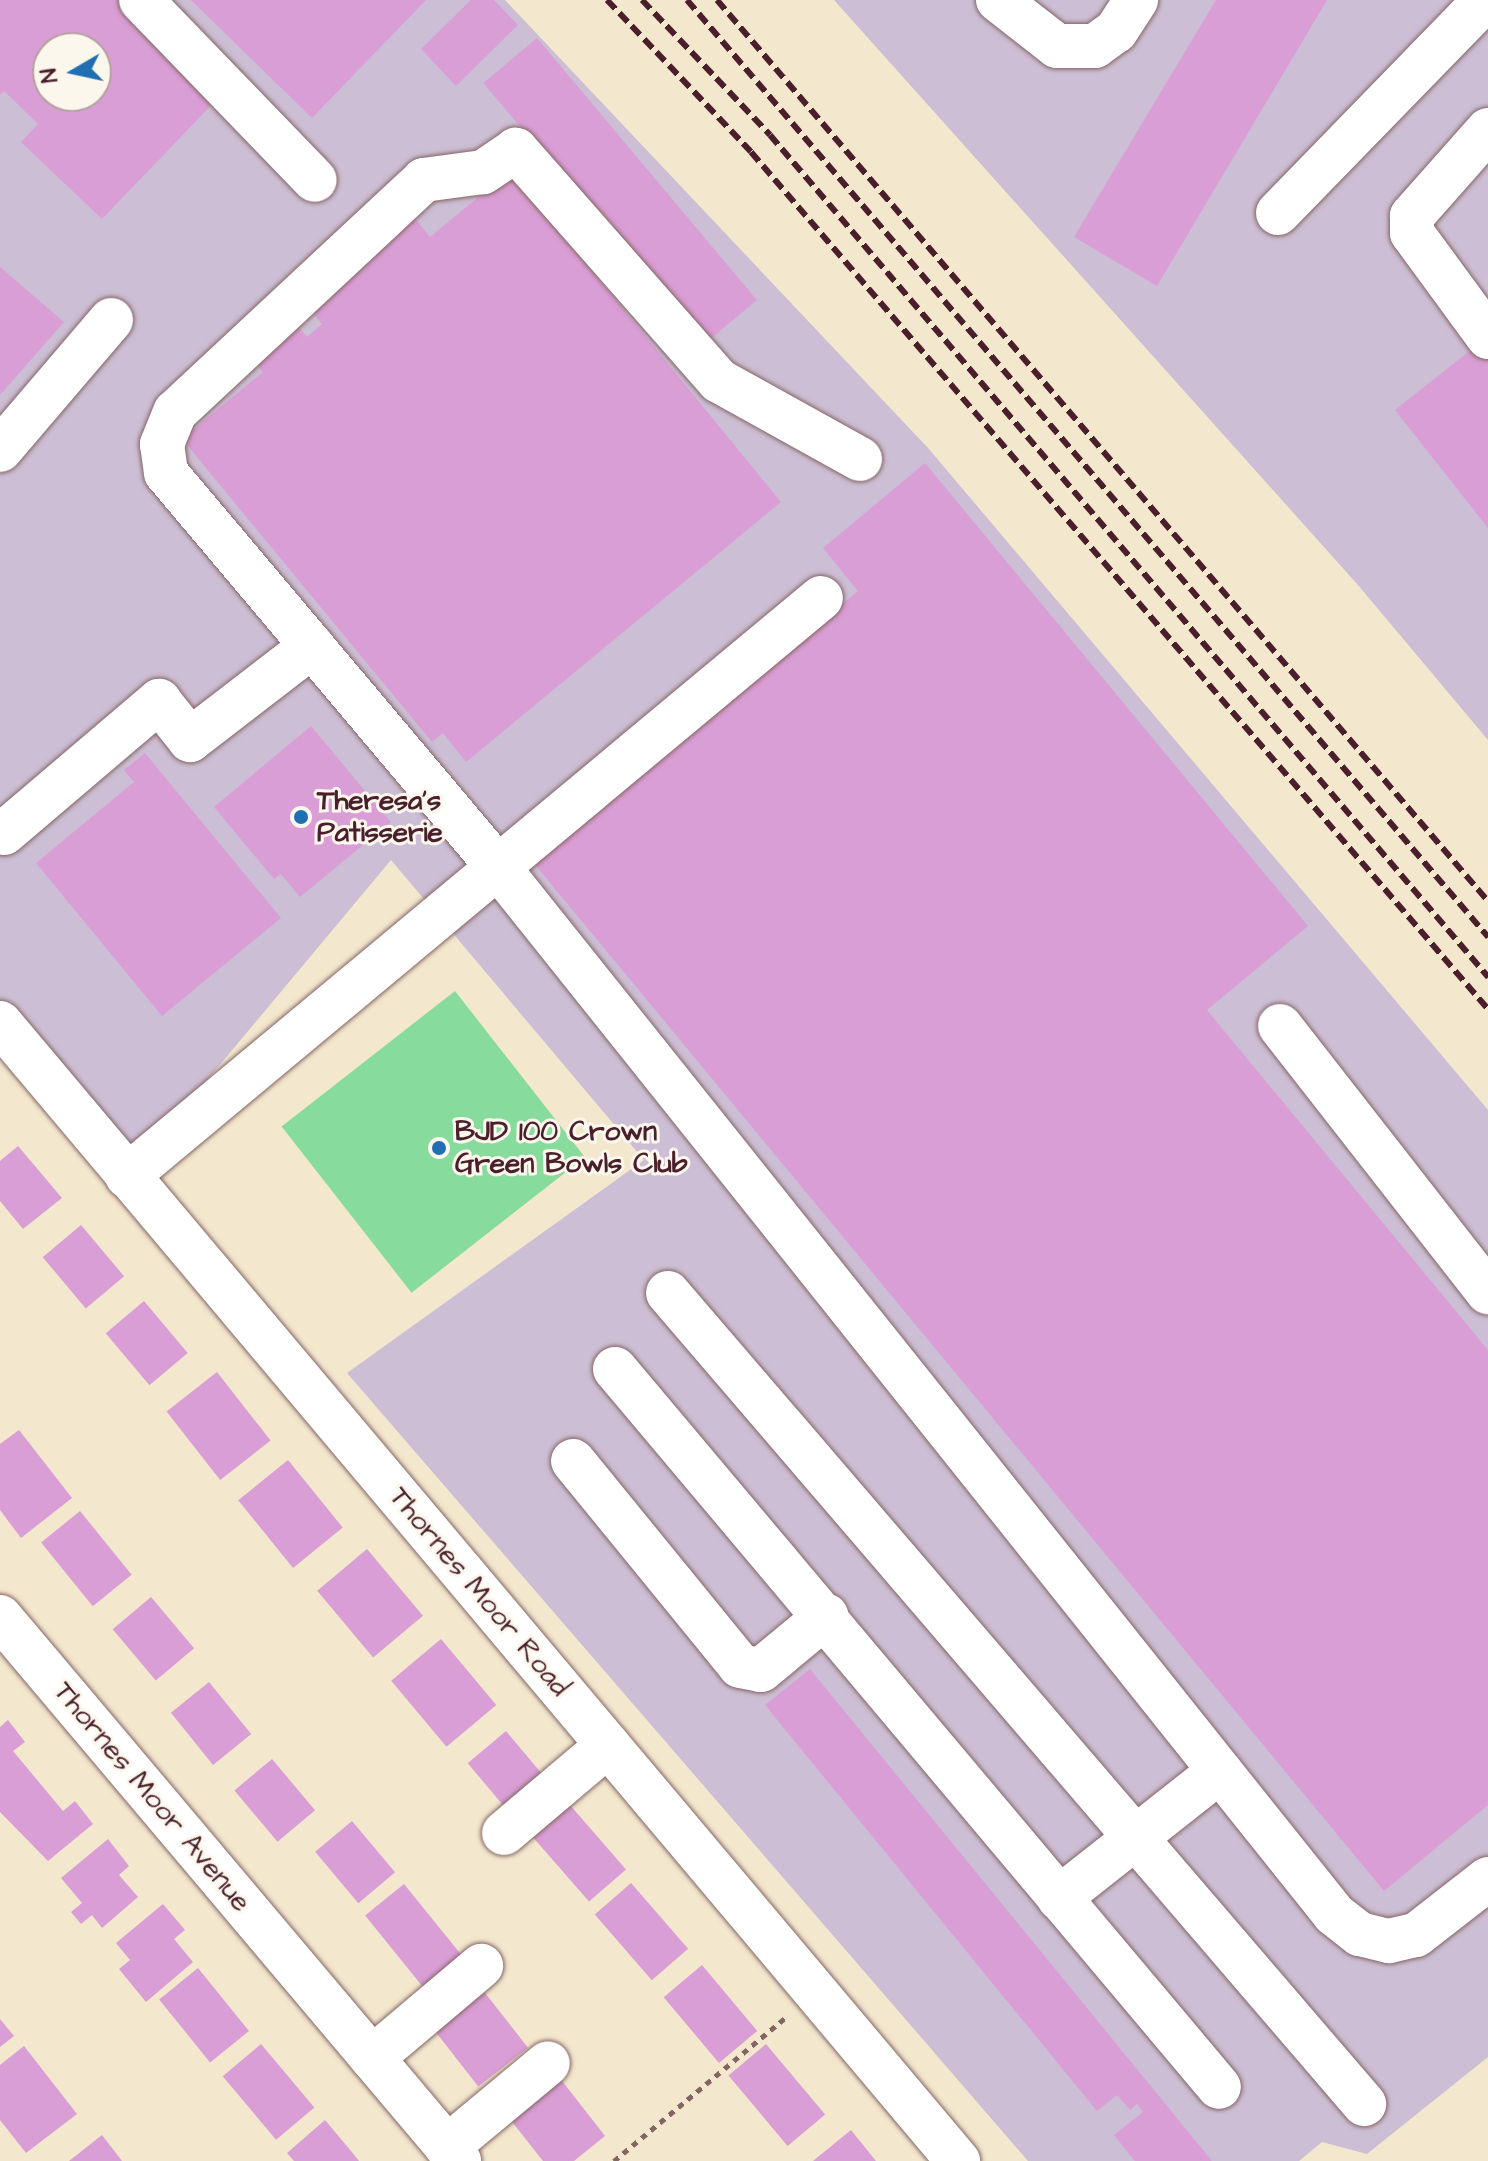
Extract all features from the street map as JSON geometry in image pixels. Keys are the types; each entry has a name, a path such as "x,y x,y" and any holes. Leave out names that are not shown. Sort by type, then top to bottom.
{"street":[{"path":"141,0 315,180"},
{"path":"998,0 1057,46 1095,46 1116,31 1136,0"},
{"path":"1278,213 1485,0"},
{"path":"1488,130 1412,216 1412,233 1488,337"},
{"path":"860,459 719,381 516,150 483,172 424,180 175,412 162,444 166,473 498,867 1334,1914 1360,1934 1389,1941 1416,1935 1488,1879"},
{"path":"0,450 111,320"},
{"path":"127,1176 821,598"},
{"path":"4,833 159,701 190,740 312,646"},
{"name":"Thornes Moor Road","path":"0,1023 958,2161"},
{"path":"1280,1026 1488,1292"},
{"path":"668,1293 1138,1836 1364,2104"},
{"path":"615,1369 826,1616 1219,2087"},
{"path":"573,1461 740,1666 761,1670 826,1616"},
{"name":"Thornes Moor Avenue","path":"0,1617 453,2154"},
{"path":"504,1833 608,1745"},
{"path":"1059,1898 1220,1771"},
{"path":"372,2058 481,1966"},
{"path":"453,2154 548,2063"}],"path":[{"path":"614,2161 817,1992"}],"shaded area":[{"path":"0,0 505,0 928,448 1488,1110 1488,2057 1367,2154 1322,2142 1299,2161 1028,2161 347,1373 644,1160 391,860 127,1176 0,1023"},
{"path":"834,0 1488,0 1488,740 1358,585"}],"green space":[{"name":"BJD 100 Crown Green Bowls Club","path":"455,991 585,1157 412,1293 282,1126"}],"building":[{"path":"0,0 119,0 219,97 102,219 21,142 38,124 4,91 0,95"},
{"path":"191,0 426,0 312,118"},
{"path":"471,0 494,0 518,25 456,86 421,49"},
{"path":"1216,0 1327,0 1157,286 1074,237"},
{"path":"537,38 757,300 703,345 483,83"},
{"path":"510,171 781,502 466,762 443,733 432,742 182,439 263,372 247,353 290,317 307,337 322,324 306,304 413,216 430,237"},
{"path":"0,267 64,322 0,395"},
{"path":"1476,346 1488,361 1488,528 1395,410"},
{"path":"925,463 1308,926 1207,1010 1488,1350 1488,1805 1384,1891 532,861 858,591 823,548"},
{"path":"311,726 391,822 300,897 281,874 274,879 214,807"},
{"path":"145,753 281,918 162,1016 36,863 134,782 124,770"},
{"path":"18,1146 62,1198 23,1229 0,1201 0,1161"},
{"path":"81,1225 124,1276 86,1308 43,1257"},
{"path":"144,1301 188,1353 149,1385 106,1333"},
{"path":"217,1372 271,1441 220,1480 167,1411"},
{"path":"19,1430 72,1498 21,1538 0,1510 0,1444"},
{"path":"288,1460 343,1528 293,1568 238,1500"},
{"path":"80,1511 132,1575 93,1606 41,1542"},
{"path":"367,1549 423,1616 373,1657 317,1591"},
{"path":"151,1597 194,1648 156,1680 113,1629"},
{"path":"441,1639 496,1705 446,1747 391,1681"},
{"path":"810,1669 1212,2161 1135,2161 1114,2135 1143,2112 1137,2104 1130,2110 1117,2095 1097,2111 765,1705"},
{"path":"209,1682 251,1734 213,1765 171,1713"},
{"path":"8,1720 25,1742 13,1751 63,1811 75,1801 93,1824 48,1861 0,1812 0,1727"},
{"path":"506,1731 549,1782 511,1814 468,1763"},
{"path":"272,1759 315,1810 278,1842 234,1790"},
{"path":"563,1797 626,1869 589,1902 526,1829"},
{"path":"352,1821 395,1872 358,1903 315,1852"},
{"path":"108,1839 129,1866 119,1875 138,1897 102,1928 92,1915 81,1924 71,1912 82,1903 61,1878"},
{"path":"631,1883 688,1949 652,1980 595,1914"},
{"path":"404,1884 466,1960 427,1992 365,1915"},
{"path":"163,1904 185,1930 174,1939 193,1962 146,2002 119,1969 130,1960 116,1943"},
{"path":"702,1965 757,2031 719,2063 664,1997"},
{"path":"198,1968 249,2031 210,2062 159,1999"},
{"path":"475,1980 528,2048 478,2087 425,2019"},
{"path":"0,2019 14,2036 0,2047"},
{"path":"261,2044 314,2108 276,2140 223,2076"},
{"path":"766,2044 825,2114 788,2146 728,2075"},
{"path":"24,2046 77,2114 26,2153 0,2120 0,2065"},
{"path":"552,2068 605,2136 574,2161 543,2161 501,2108"},
{"path":"325,2120 359,2161 294,2161 287,2153"},
{"path":"851,2130 876,2161 813,2161"},
{"path":"102,2135 122,2161 69,2161"}],"railway":[{"path":"607,0 751,152 1488,1009"},
{"path":"642,0 770,135 1488,977"},
{"path":"687,0 1488,937"},
{"path":"717,0 1488,901"}],"place":[{"name":"Theresa's Patisserie","path":"301,817"},
{"name":"BJD 100 Crown Green Bowls Club","path":"439,1148"}]}
